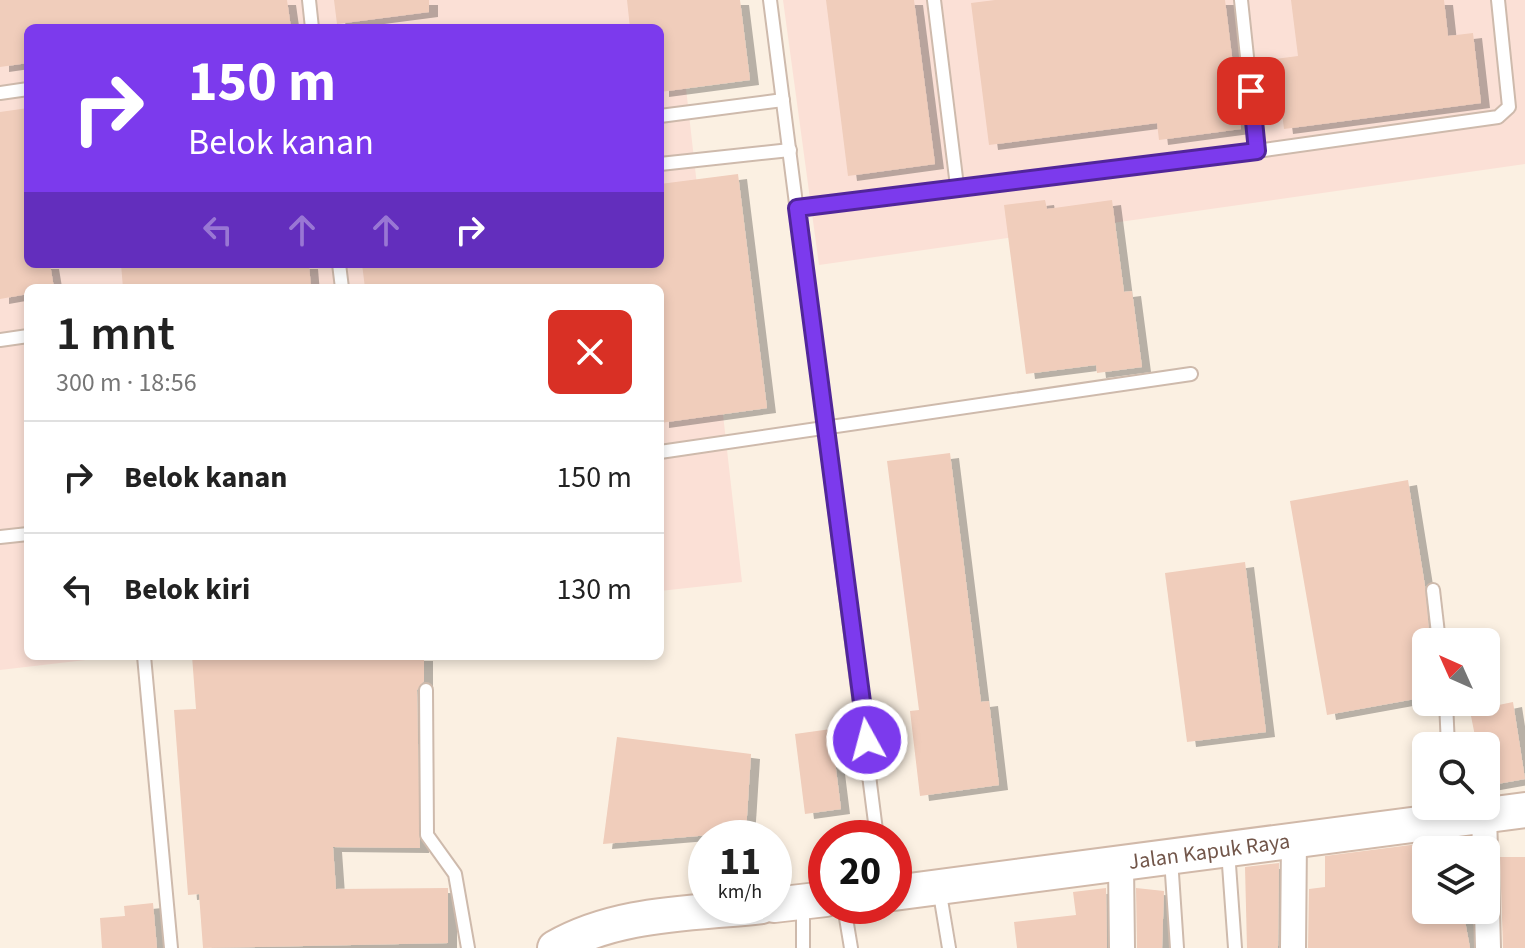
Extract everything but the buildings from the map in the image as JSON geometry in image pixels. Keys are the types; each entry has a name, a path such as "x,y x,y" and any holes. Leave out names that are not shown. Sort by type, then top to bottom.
{"main road":[{"name":"Jalan Kapuk Raya","path":"1500,813 1525,810"},
{"name":"Jalan Kapuk Raya","path":"912,891 1171,858 1412,819"},
{"path":"555,948 593,928 617,922 688,914"}],"street":[{"path":"1293,948 1294,839"},
{"path":"1121,865 1122,948"},
{"path":"1487,924 1488,948"}],"lane":[{"path":"309,0 312,24"},
{"path":"770,0 875,820"},
{"path":"934,0 957,186"},
{"path":"1241,0 1257,151"},
{"path":"797,208 1257,151 1505,114 1509,107 1498,0"},
{"path":"0,93 24,90"},
{"path":"664,115 783,100"},
{"path":"664,164 790,150"},
{"path":"0,340 24,337"},
{"path":"664,451 1191,374"},
{"path":"0,537 24,534"},
{"path":"1433,590 1437,628"},
{"path":"144,660 171,948"},
{"path":"426,690 427,835 455,874 468,948"},
{"path":"1228,849 1235,948"},
{"path":"1171,858 1177,948"},
{"path":"939,888 949,948"},
{"path":"801,902 803,948"},
{"path":"847,924 851,948"}],"shaded area":[{"path":"0,0 676,0 742,582 664,591 664,284 24,284 24,660 86,660 0,670"},
{"path":"783,0 1525,0 1525,164 819,265"}],"route":[{"path":"867,740 797,208 1257,151 1251,91"}]}
